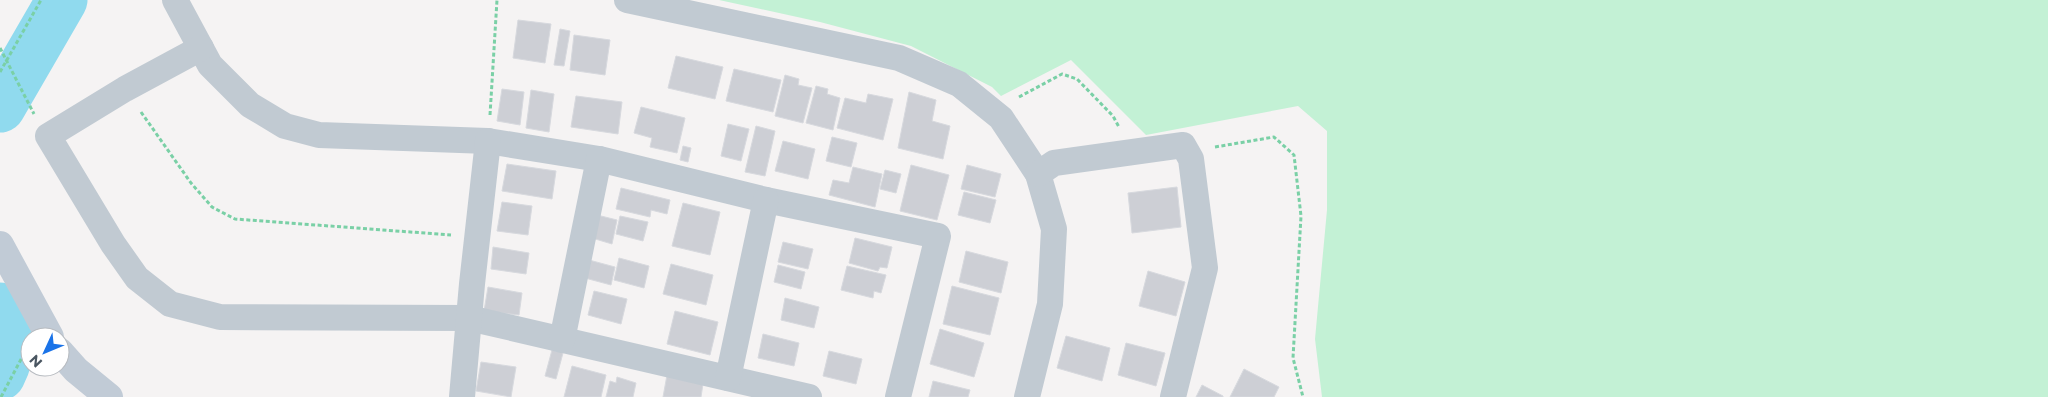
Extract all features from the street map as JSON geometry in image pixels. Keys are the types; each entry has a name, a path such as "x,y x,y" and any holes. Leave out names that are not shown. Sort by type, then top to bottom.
{"street":[{"path":"176,0 210,65 250,105 285,126 319,135 488,141 599,159 766,200 938,236 898,397"},
{"path":"627,0 899,58 959,84 1000,118 1038,174 1054,229 1050,304 1027,397"},
{"path":"201,48 48,136 113,244 137,278 170,304 220,318 469,318 809,397"},
{"path":"462,397 488,141"},
{"path":"1038,174 1054,163 1183,145 1191,159 1205,268 1173,397"},
{"path":"562,340 599,159"},
{"path":"728,378 766,200"},
{"path":"0,245 45,327"},
{"path":"70,363 109,397"}],"path":[{"path":"0,72 41,0"},
{"path":"488,141 497,0"},
{"path":"0,48 35,116 48,136"},
{"path":"994,113 1038,86 1062,74 1077,79 1113,116"},
{"path":"125,90 191,183 212,207 235,219 477,237"},
{"path":"1187,152 1274,137 1294,154 1301,216 1293,358 1303,397"},
{"path":"1,397 20,360"}],"green space":[{"path":"719,0 2048,0 2048,397 1322,397 1315,339 1327,210 1327,131 1298,106 1146,135 1071,60 1001,96 992,87 911,46 820,22"}],"building":[{"path":"518,20 551,24 545,63 513,58"},
{"path":"560,29 570,31 564,66 554,65"},
{"path":"574,35 610,40 605,75 570,70"},
{"path":"676,56 723,67 715,99 668,88"},
{"path":"734,69 781,80 773,112 726,101"},
{"path":"785,75 799,79 798,85 812,88 803,123 775,116"},
{"path":"816,86 828,89 827,94 840,98 833,130 806,123"},
{"path":"502,89 524,92 520,125 497,121"},
{"path":"531,90 554,94 549,132 526,128"},
{"path":"909,92 936,100 932,121 950,126 943,159 898,148"},
{"path":"868,94 893,99 883,140 837,128 845,98 866,103"},
{"path":"576,96 622,102 618,134 571,127"},
{"path":"641,107 685,118 677,153 650,147 652,138 634,133"},
{"path":"728,124 749,129 741,161 721,156"},
{"path":"756,126 775,131 765,176 745,172"},
{"path":"832,137 857,143 851,167 826,161"},
{"path":"783,141 815,149 808,179 775,171"},
{"path":"683,146 691,148 688,162 680,160"},
{"path":"507,164 556,171 552,199 502,191"},
{"path":"911,165 949,175 937,220 900,211"},
{"path":"967,165 1001,174 995,197 961,189"},
{"path":"853,167 882,174 875,207 829,195 833,180 849,183"},
{"path":"885,170 901,174 896,193 880,189"},
{"path":"1177,187 1181,227 1132,233 1128,193"},
{"path":"621,188 670,200 667,214 651,210 650,217 616,209"},
{"path":"964,192 996,200 990,223 958,215"},
{"path":"502,202 532,206 528,235 497,231"},
{"path":"683,203 720,212 710,255 672,246"},
{"path":"597,215 617,220 612,244 592,238"},
{"path":"620,216 648,222 643,241 616,234"},
{"path":"855,238 892,247 887,268 880,267 878,271 849,263"},
{"path":"783,242 813,249 808,269 778,262"},
{"path":"493,247 529,253 526,274 491,269"},
{"path":"966,251 1008,262 1001,293 959,282"},
{"path":"619,258 649,266 644,288 614,280"},
{"path":"589,260 615,267 611,285 585,278"},
{"path":"671,264 713,275 706,305 663,294"},
{"path":"778,265 805,272 801,289 774,282"},
{"path":"847,266 886,275 881,293 874,291 873,298 841,290"},
{"path":"1148,271 1185,282 1176,316 1139,306"},
{"path":"952,286 999,298 990,335 943,324"},
{"path":"488,287 522,293 519,315 484,311"},
{"path":"594,291 627,299 621,324 588,315"},
{"path":"785,298 819,307 814,328 781,320"},
{"path":"675,311 718,322 710,355 667,344"},
{"path":"940,329 984,343 974,377 930,364"},
{"path":"763,334 799,343 794,366 758,358"},
{"path":"1066,336 1110,348 1102,381 1057,368"},
{"path":"1126,343 1165,353 1156,386 1118,375"},
{"path":"552,350 563,353 556,379 545,376"},
{"path":"829,351 862,359 856,384 823,376"},
{"path":"481,362 516,367 511,397 476,391"},
{"path":"572,366 606,375 601,397 564,397"},
{"path":"1244,369 1279,387 1274,397 1230,397"},
{"path":"667,375 703,384 701,397 663,397"},
{"path":"617,377 636,383 633,397 606,397 610,381 616,383"},
{"path":"933,381 970,390 968,397 929,397"},
{"path":"1202,385 1223,396 1223,397 1196,397"}],"waterway":[{"path":"0,107 62,0"},
{"path":"0,308 9,333 9,349 0,375"}]}
